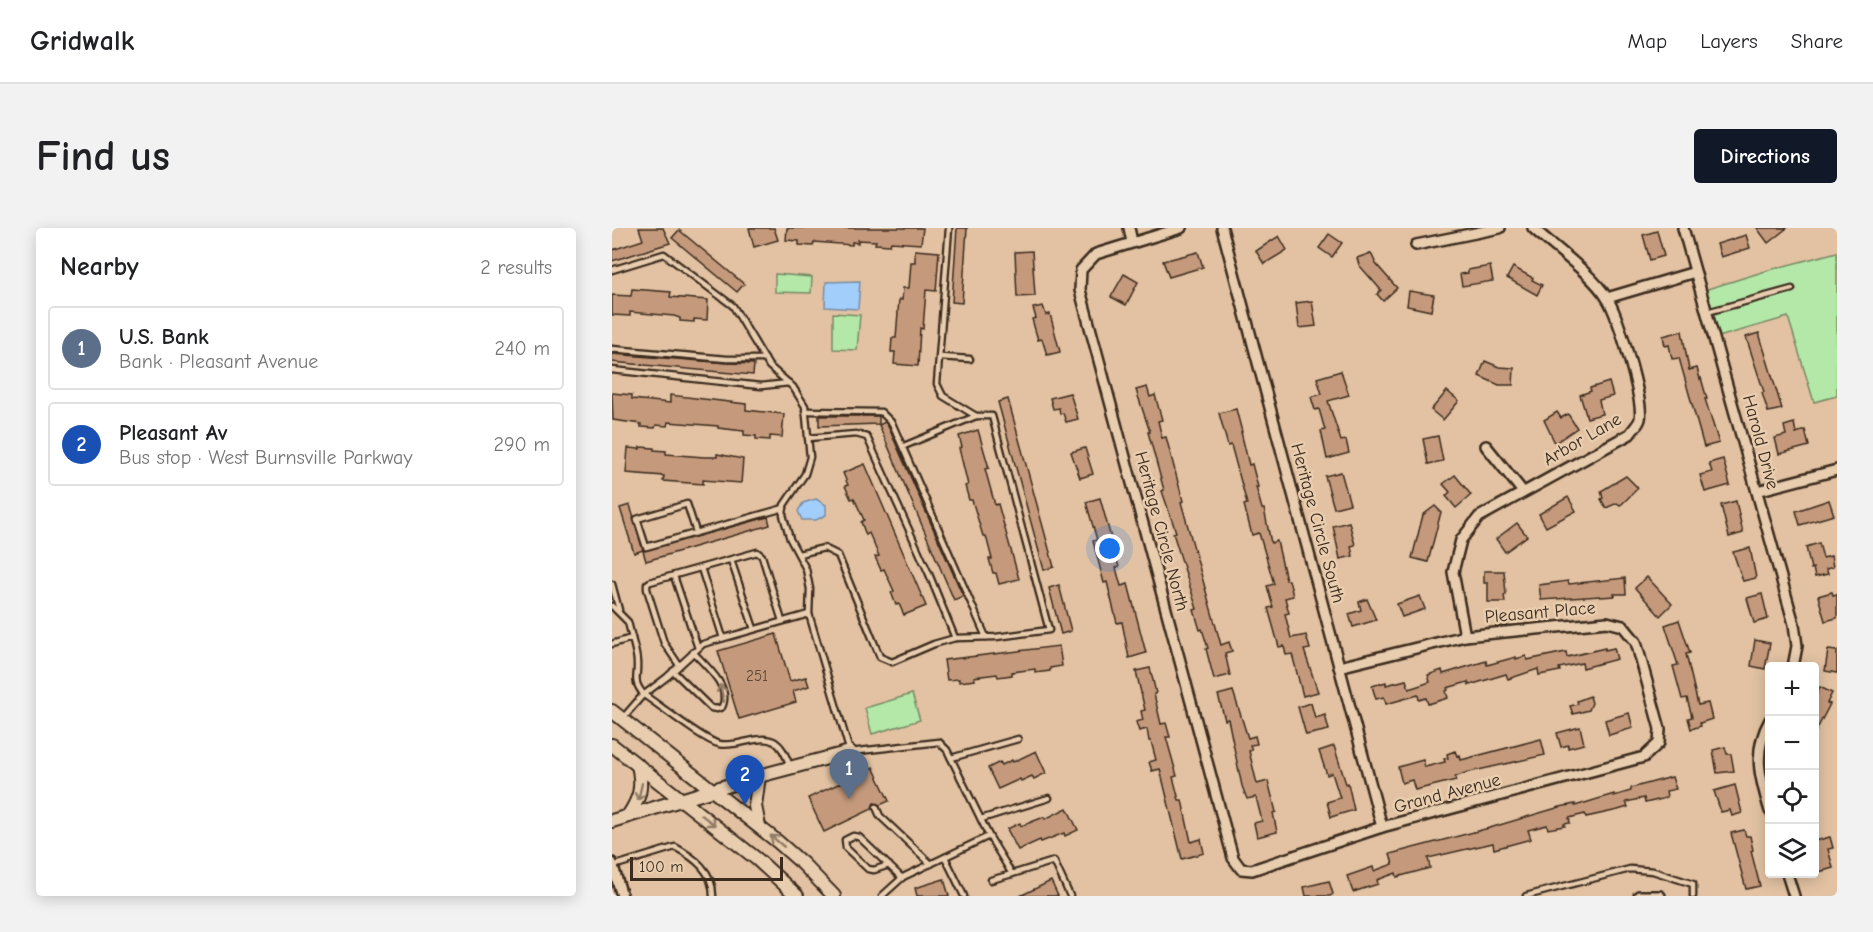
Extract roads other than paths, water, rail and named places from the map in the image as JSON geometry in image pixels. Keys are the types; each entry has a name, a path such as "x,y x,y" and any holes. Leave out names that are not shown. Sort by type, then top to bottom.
{"street":[{"path":"1129,228 1132,242 1181,228"},
{"name":"Heritage Circle South","path":"1222,228 1382,827"},
{"path":"1416,245 1500,228"},
{"name":"Arbor Lane","path":"1465,636 1453,572 1461,540 1479,517 1630,434 1640,421 1641,405 1616,317 1607,298 1595,283 1533,228"},
{"name":"Harold Drive","path":"1683,228 1794,624 1797,646 1794,662"},
{"name":"Heritage Circle North","path":"1132,242 1096,254 1081,270 1080,290 1233,858 1241,869"},
{"path":"1607,298 1695,272"},
{"path":"1486,446 1523,492"},
{"path":"1757,491 1837,470"},
{"name":"Pleasant Place","path":"1339,667 1465,636 1607,622 1623,626 1636,642 1660,729 1659,742"},
{"path":"617,715 759,826 803,864 834,896"},
{"path":"1765,729 1762,734 1759,772 1765,793"},
{"name":"Grand Avenue","path":"1241,869 1252,870 1382,827 1644,757 1659,742"},
{"path":"612,745 758,860 797,896"},
{"path":"612,820 759,776 850,752"},
{"path":"628,816 637,804 641,792 642,781 638,765"},
{"path":"759,776 755,806 759,826"},
{"path":"613,864 616,887 622,896"},
{"path":"1789,878 1794,896"},
{"path":"1639,896 1660,896"}],"lane":[{"path":"949,228 938,384 943,396 976,416"},
{"path":"612,270 664,254 733,306 770,366 789,384 805,406 810,457 805,474 784,507 783,515 790,539 806,569 810,588 809,614 850,752 859,774"},
{"path":"1707,312 1792,289"},
{"path":"612,349 727,359 765,359"},
{"path":"940,357 970,359"},
{"path":"612,370 761,386 789,384"},
{"path":"805,411 881,412 892,423 986,637"},
{"path":"799,554 824,548 838,555 880,657 892,662 934,644 955,638 1049,630 992,416 976,416 904,446"},
{"path":"808,438 856,434 867,437 929,574 955,638"},
{"path":"696,532 687,504 638,519 646,547 784,507"},
{"path":"679,665 664,644 646,586 650,582 757,552 760,553 782,621"},
{"path":"731,560 754,629"},
{"path":"702,568 723,638"},
{"path":"674,576 698,648"},
{"path":"612,584 619,611"},
{"path":"612,606 628,622 638,664 635,678 637,687 644,695 716,744 726,745 766,739 775,742 783,750 791,768"},
{"path":"617,715 703,644 809,614"},
{"path":"612,644 632,638"},
{"path":"673,671 711,708 722,707 724,697 718,680 693,652"},
{"path":"951,758 1018,739"},
{"path":"850,752 939,742 951,758 989,836 1012,874"},
{"path":"981,819 1049,798"},
{"path":"876,807 880,816 931,864"},
{"path":"889,865 874,870 868,869 846,848 845,840 853,836 860,837 889,865 902,878"},
{"path":"884,895 902,878 989,836"},
{"path":"613,864 675,847 691,856 708,873 713,886 713,896"},
{"path":"945,857 964,896"},
{"path":"991,880 1054,861 1070,896"},
{"path":"1526,896 1630,869 1653,871 1693,884 1693,896"}],"water":[{"path":"860,281 858,309 825,307 826,282"},
{"path":"816,499 826,505 826,515 816,520 802,520 798,511 803,503"}],"place":[{"name":"U.S. Bank","path":"849,799"},
{"name":"Pleasant Av","path":"745,805"}]}
